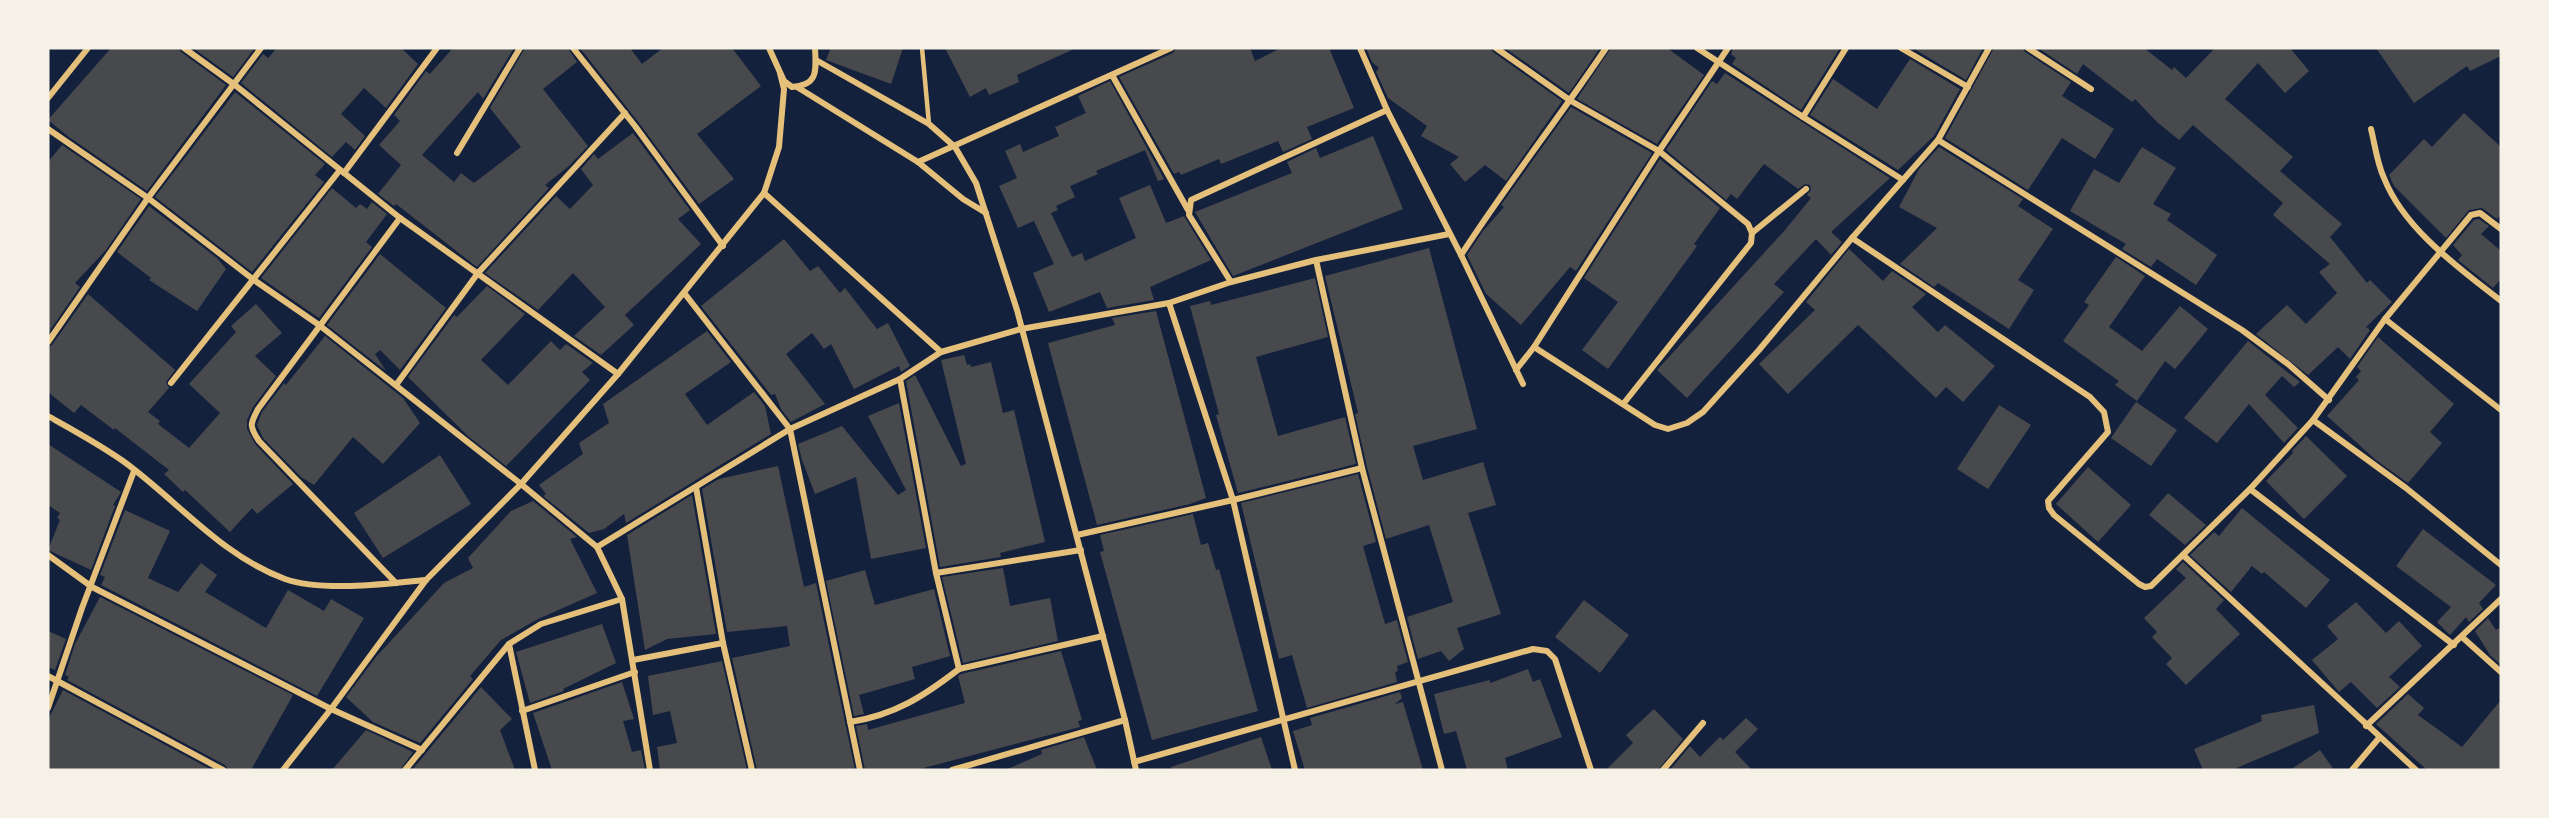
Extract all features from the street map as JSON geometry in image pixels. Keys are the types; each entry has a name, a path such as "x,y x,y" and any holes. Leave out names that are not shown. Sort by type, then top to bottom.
{"street":[{"path":"48,98 88,48"},
{"path":"184,48 234,85 400,218 618,374"},
{"path":"48,342 148,198 261,48"},
{"path":"171,383 342,172 436,48"},
{"path":"457,153 520,48"},
{"path":"573,48 625,113 723,246"},
{"path":"283,770 426,580 521,484 618,374 765,193 779,147 786,87 769,48"},
{"path":"786,87 797,87 813,80 815,48"},
{"path":"918,162 1171,48"},
{"path":"1360,48 1387,110 1461,255 1523,384"},
{"path":"1496,48 1571,100 1659,151 1748,224 1752,233 1751,243 1624,403"},
{"path":"1461,255 1605,48"},
{"path":"1697,48 1903,180"},
{"path":"1516,370 1534,347 1659,151 1728,48"},
{"path":"1803,117 1846,48"},
{"path":"1900,48 1968,87"},
{"path":"1534,347 1655,425 1668,429 1687,423 1703,412 1759,350 1852,238 1938,140 1989,48"},
{"path":"2028,48 2091,89"},
{"path":"816,60 929,124 955,147 976,183 1017,310 1125,720 1136,770"},
{"path":"1112,75 1189,215 1231,282"},
{"path":"797,87 918,162 963,199 986,213"},
{"path":"1188,210 1195,196 1387,110"},
{"path":"396,385 478,273 625,113"},
{"path":"48,129 148,198 254,280 319,325 521,484 597,547 622,599 650,770"},
{"path":"2371,129 2384,178 2393,197 2439,252 2501,301"},
{"path":"1938,140 2242,330 2288,364 2329,400"},
{"path":"1752,233 1806,189"},
{"path":"765,193 941,352"},
{"path":"1852,238 2090,397 2104,412 2108,432 2048,501 2049,508 2054,515 2145,587 2151,586 2250,489 2313,420 2385,319 2439,252 2475,213 2480,213 2501,229"},
{"path":"396,583 259,441 252,430 251,422 319,325 400,218"},
{"path":"597,547 790,429 900,379 941,352 1021,329 1169,303 1231,282 1316,260 1449,234"},
{"path":"1316,260 1362,468 1442,770"},
{"path":"685,294 790,429 860,770"},
{"path":"1169,303 1233,500 1295,770"},
{"path":"2385,319 2501,410"},
{"path":"900,379 936,573 959,669"},
{"path":"48,416 89,439 134,471 207,534 228,549 286,579 313,585 426,580"},
{"path":"2313,420 2406,488 2501,565"},
{"path":"1077,535 1362,468"},
{"path":"48,708 82,608 92,587 134,471"},
{"path":"696,487 723,643 752,770"},
{"path":"2250,489 2454,645"},
{"path":"936,573 1081,550"},
{"path":"48,555 92,587 331,709 422,750"},
{"path":"2183,555 2416,770"},
{"path":"405,770 509,644 541,624 622,599"},
{"path":"2366,726 2501,599"},
{"path":"850,722 885,714 908,704 925,695 959,669 1103,636"},
{"path":"2462,637 2501,672"},
{"path":"633,660 723,643"},
{"path":"509,644 536,770"},
{"path":"1134,762 1282,718 1533,649 1552,654 1560,672 1591,770"},
{"path":"522,711 635,672"},
{"path":"48,676 223,770"},
{"path":"952,770 1125,720"},
{"path":"1663,770 1703,723"},
{"path":"2352,770 2379,738"}],"lane":[{"path":"922,48 929,124"}],"building":[{"path":"111,48 179,48 181,52 226,85 147,191 48,120"},
{"path":"193,48 253,48 254,49 233,77"},
{"path":"277,48 401,48 418,64 386,108 364,88 341,114 365,136 355,150 346,142 332,157 241,83 263,54 268,58"},
{"path":"453,48 514,48 483,99 478,92 422,155 454,182 461,173 474,183 521,147 490,108 525,48 568,48 577,62 543,89 588,146 569,166 545,185 549,188 477,267 396,204 394,206 378,194 401,165 379,145 400,121 394,115 426,71 430,74"},
{"path":"580,48 630,48 642,64 663,48 732,48 761,86 697,134 734,179 699,204"},
{"path":"831,48 903,48 891,84 826,60"},
{"path":"945,48 1076,48 1017,75 1019,82 989,95 986,88 970,97"},
{"path":"1176,48 1250,48 1255,61 1281,48 1329,48 1354,108 1307,127 1312,139 1283,152 1278,141 1221,164 1219,159 1181,175 1179,172 1174,174 1119,77 1173,53"},
{"path":"1366,48 1491,48 1493,52 1562,101 1506,181 1485,165 1465,182 1450,164 1459,157 1421,136 1427,126 1388,98 1376,72 1379,68 1372,62"},
{"path":"1505,48 1600,48 1569,93"},
{"path":"1611,48 1667,48 1704,75 1657,144 1577,99"},
{"path":"1733,48 1840,48 1801,110 1732,64 1736,58 1731,54"},
{"path":"1917,48 1983,48 1966,80 1916,50"},
{"path":"1994,48 2023,48 2025,52 2071,82 2062,96 2114,129 2095,159 2062,138 2028,190 1945,138"},
{"path":"2038,48 2144,48 2172,70 2174,67 2186,78 2215,48 2290,48 2309,71 2285,93 2258,63 2225,99 2293,157 2280,171 2342,224 2330,237 2367,283 2370,280 2392,302 2366,327 2370,330 2350,359 2338,347 2308,375 2256,334 2287,305 2306,324 2337,293 2319,272 2330,264 2273,215 2283,203 2193,125 2179,140 2157,122 2135,99 2132,102 2083,64 2077,74"},
{"path":"2376,48 2501,48 2501,56 2470,71 2467,66 2414,103"},
{"path":"1910,59 1960,89 1934,136 1898,170 1810,115 1833,79 1877,109"},
{"path":"1725,73 1890,178 1831,232 1842,242 1831,255 1816,239 1774,284 1784,292 1687,398 1657,370 1785,230 1811,198 1807,195 1811,190 1810,185 1805,184 1798,189 1764,164 1737,199 1731,194 1726,200 1666,150 1712,81 1717,84"},
{"path":"1110,81 1164,179 1158,181 1145,150 1096,171 1098,174 1070,186 1075,197 1056,206 1058,210 1051,213 1072,257 1082,253 1085,261 1136,238 1119,198 1150,185 1166,223 1184,216 1211,260 1150,287 1154,300 1107,308 1100,292 1049,312 1033,273 1054,264 1034,221 1018,228 999,186 1017,178 1005,151 1020,144 1023,152 1059,136 1055,127 1086,113 1078,96"},
{"path":"235,92 325,164 315,175 324,182 252,272 155,197"},
{"path":"1571,107 1652,153 1576,271 1570,267 1521,325 1486,294 1467,255 1483,231 1504,207 1501,205"},
{"path":"2464,113 2501,147 2501,215 2497,219 2482,208 2469,210 2446,238 2394,186 2389,175 2424,139 2432,147"},
{"path":"633,133 690,210 678,219 701,244 625,315 634,325 601,355 574,336 605,307 573,273 538,310 485,273 556,196 570,209 593,185 581,169 594,154 598,159"},
{"path":"1373,136 1403,209 1233,276 1195,212 1292,173 1287,162 1316,148 1320,158"},
{"path":"62,145 141,199 106,250 75,283 80,287 48,333 48,162"},
{"path":"1939,147 2023,199 2018,206 2053,229 2018,280 2034,290 2009,329 1938,283 1934,287 1900,264 1937,228 1899,207 1919,169"},
{"path":"2142,147 2176,168 2153,204 2171,214 2167,220 2217,255 2196,285 2157,259 2151,267 2122,249 2126,244 2070,211 2094,169 2119,183"},
{"path":"1660,159 1720,208 1694,244 1697,246 1608,369 1582,350 1618,302 1584,278"},
{"path":"332,188 356,208 360,204 367,209 372,202 387,214 366,242 372,247 319,318 261,278"},
{"path":"149,206 217,258 226,269 197,311 149,280 151,278 117,252"},
{"path":"2479,219 2489,226 2481,234 2501,251 2501,279 2493,288 2458,260 2462,255 2453,245 2474,220"},
{"path":"784,239 810,271 818,266 840,293 845,288 877,329 888,323 910,366 901,372 899,366 854,389 831,344 824,349 812,333 786,354 825,404 791,422 781,409 775,394 771,395 701,306"},
{"path":"1429,248 1477,429 1413,446 1423,480 1483,462 1496,505 1468,513 1501,614 1457,628 1464,649 1449,661 1441,651 1418,659 1407,617 1453,602 1429,525 1386,539 1367,467 1355,414 1358,413 1325,276"},
{"path":"1849,249 1883,281 1892,271 1926,294 1912,307 1938,332 1945,325 1995,366 1963,402 1946,387 1936,398 1858,325 1788,394 1759,364 1815,310 1806,302"},
{"path":"380,254 446,308 400,370 380,350 375,354 386,371 327,325"},
{"path":"2116,257 2145,276 2109,327 2142,351 2180,306 2208,329 2175,369 2165,361 2137,401 2115,385 2119,381 2063,341 2089,305 2084,302"},
{"path":"1315,278 1328,337 1256,357 1278,436 1345,417 1356,464 1238,493 1216,415 1219,414 1190,306 1210,301 1211,305"},
{"path":"487,286 525,314 481,360 508,385 551,341 560,350 566,344 593,363 582,372 590,380 506,466 469,437 408,377 454,315 457,317"},
{"path":"88,294 175,370 166,382 169,388 148,412 160,421 158,424 189,448 220,413 189,384 236,332 231,326 256,304 282,333 255,356 276,376 253,407 247,420 247,429 255,444 293,484 257,514 252,508 230,532 185,490 183,492 164,474 169,470 115,428 114,430 81,405 74,413 48,392 48,347 52,345"},
{"path":"1156,311 1206,498 1190,504 1097,525 1048,343 1115,325 1112,318"},
{"path":"707,331 731,362 685,394 707,425 754,392 765,406 771,434 626,523 624,514 604,529 589,533 543,496 546,494 539,485 583,454 579,443 609,423 603,404"},
{"path":"325,336 403,398 420,423 383,464 353,437 314,485 301,477 263,438 257,425 262,412 284,383 286,385"},
{"path":"2378,337 2454,404 2430,432 2442,443 2408,483 2376,460 2327,416 2359,380 2356,377 2361,371 2357,367"},
{"path":"2248,341 2300,382 2294,387 2282,376 2265,395 2298,428 2284,443 2249,404 2217,443 2184,418"},
{"path":"964,355 967,365 970,364 971,367 991,362 1003,413 1014,410 1045,542 1000,553 1001,557 940,567 906,381 915,375 961,466 966,464 941,360"},
{"path":"2136,402 2177,430 2151,466 2111,438"},
{"path":"899,403 926,548 871,559 856,477 815,494 798,444 842,426 898,495 906,490 868,416"},
{"path":"1999,405 2031,425 1988,489 1957,469"},
{"path":"2306,436 2347,476 2304,519 2266,481"},
{"path":"48,444 121,492 113,505 115,506 91,570 48,550 60,520 57,518 60,513 48,505"},
{"path":"440,455 471,504 383,558 354,513"},
{"path":"778,466 804,587 816,583 855,770 757,770 732,658 790,646 787,626 727,632 702,489 719,479"},
{"path":"2088,467 2131,505 2098,542 2056,504"},
{"path":"1358,474 1376,542 1363,546 1385,624 1397,620 1408,662 1397,666 1398,671 1395,672 1397,682 1307,708 1292,655 1279,659 1241,503"},
{"path":"2168,493 2206,525 2185,545 2149,515"},
{"path":"692,495 716,634 667,639 645,650 627,535"},
{"path":"533,501 577,537 570,539 597,593 538,619 501,640 470,676 473,679 420,743 373,722 346,697 376,657 444,583 473,568 468,558 511,511"},
{"path":"2242,508 2330,580 2306,608 2264,572 2262,574 2252,566 2231,592 2190,555 2214,532 2219,536"},
{"path":"125,510 170,531 148,578 178,592 201,563 217,575 205,592 266,628 288,590 324,611 331,599 364,618 317,696 101,585 105,577 100,575"},
{"path":"1193,514 1201,545 1208,543 1216,570 1219,569 1258,711 1152,740 1100,552 1104,551 1100,535"},
{"path":"2423,529 2496,585 2479,603 2483,609 2469,622 2466,617 2450,635 2437,622 2451,607 2396,566"},
{"path":"2183,562 2224,600 2216,609 2240,634 2186,685 2166,664 2172,658 2152,637 2157,632 2144,618 2186,578 2176,569"},
{"path":"1003,568 1010,606 1050,598 1058,641 963,663 942,577"},
{"path":"865,570 875,605 934,589 950,656 912,667 915,679 859,695 864,714 854,716 826,581"},
{"path":"100,597 293,695 251,770 228,770 225,765 67,680 69,677 65,675 75,644"},
{"path":"1584,600 1629,635 1600,673 1555,637"},
{"path":"2356,602 2386,633 2399,621 2422,646 2389,677 2400,687 2377,708 2351,682 2339,692 2312,660 2338,639 2327,626"},
{"path":"2488,618 2496,630 2501,627 2501,665 2490,655 2475,631"},
{"path":"602,624 616,663 563,689 564,691 530,703 516,652"},
{"path":"48,631 66,639 55,670 48,667"},
{"path":"1061,651 1082,720 1078,721 1080,727 916,770 865,770 856,726 867,724 868,730 965,703 958,676 961,674"},
{"path":"722,661 747,770 660,770 657,747 677,743 670,711 653,715 648,676"},
{"path":"1528,669 1533,682 1540,679 1562,737 1505,758 1508,770 1467,770 1456,731 1444,734 1434,694 1490,680 1490,683"},
{"path":"622,682 634,719 623,721 632,752 641,750 645,770 552,770 533,713"},
{"path":"481,687 512,719 500,730 515,770 412,770"},
{"path":"63,690 212,770 48,770 48,720"},
{"path":"1400,692 1402,698 1395,704 1403,702 1423,770 1305,770 1293,731 1312,725 1310,718"},
{"path":"2408,694 2424,708 2418,715 2462,747 2501,700 2501,770 2427,770 2376,724"},
{"path":"2314,705 2319,733 2232,770 2203,770 2194,749 2262,721 2261,715"},
{"path":"1654,709 1683,739 1658,770 1606,770 1633,743 1626,735"},
{"path":"1746,718 1758,729 1735,752 1752,770 1670,770 1690,746 1700,757 1720,737 1723,740"},
{"path":"366,730 413,752 400,770 332,770"},
{"path":"1084,737 1097,770 1005,770 1042,754 1041,750"},
{"path":"1261,737 1272,770 1172,770 1171,767"},
{"path":"2320,750 2334,770 2290,770"}]}
